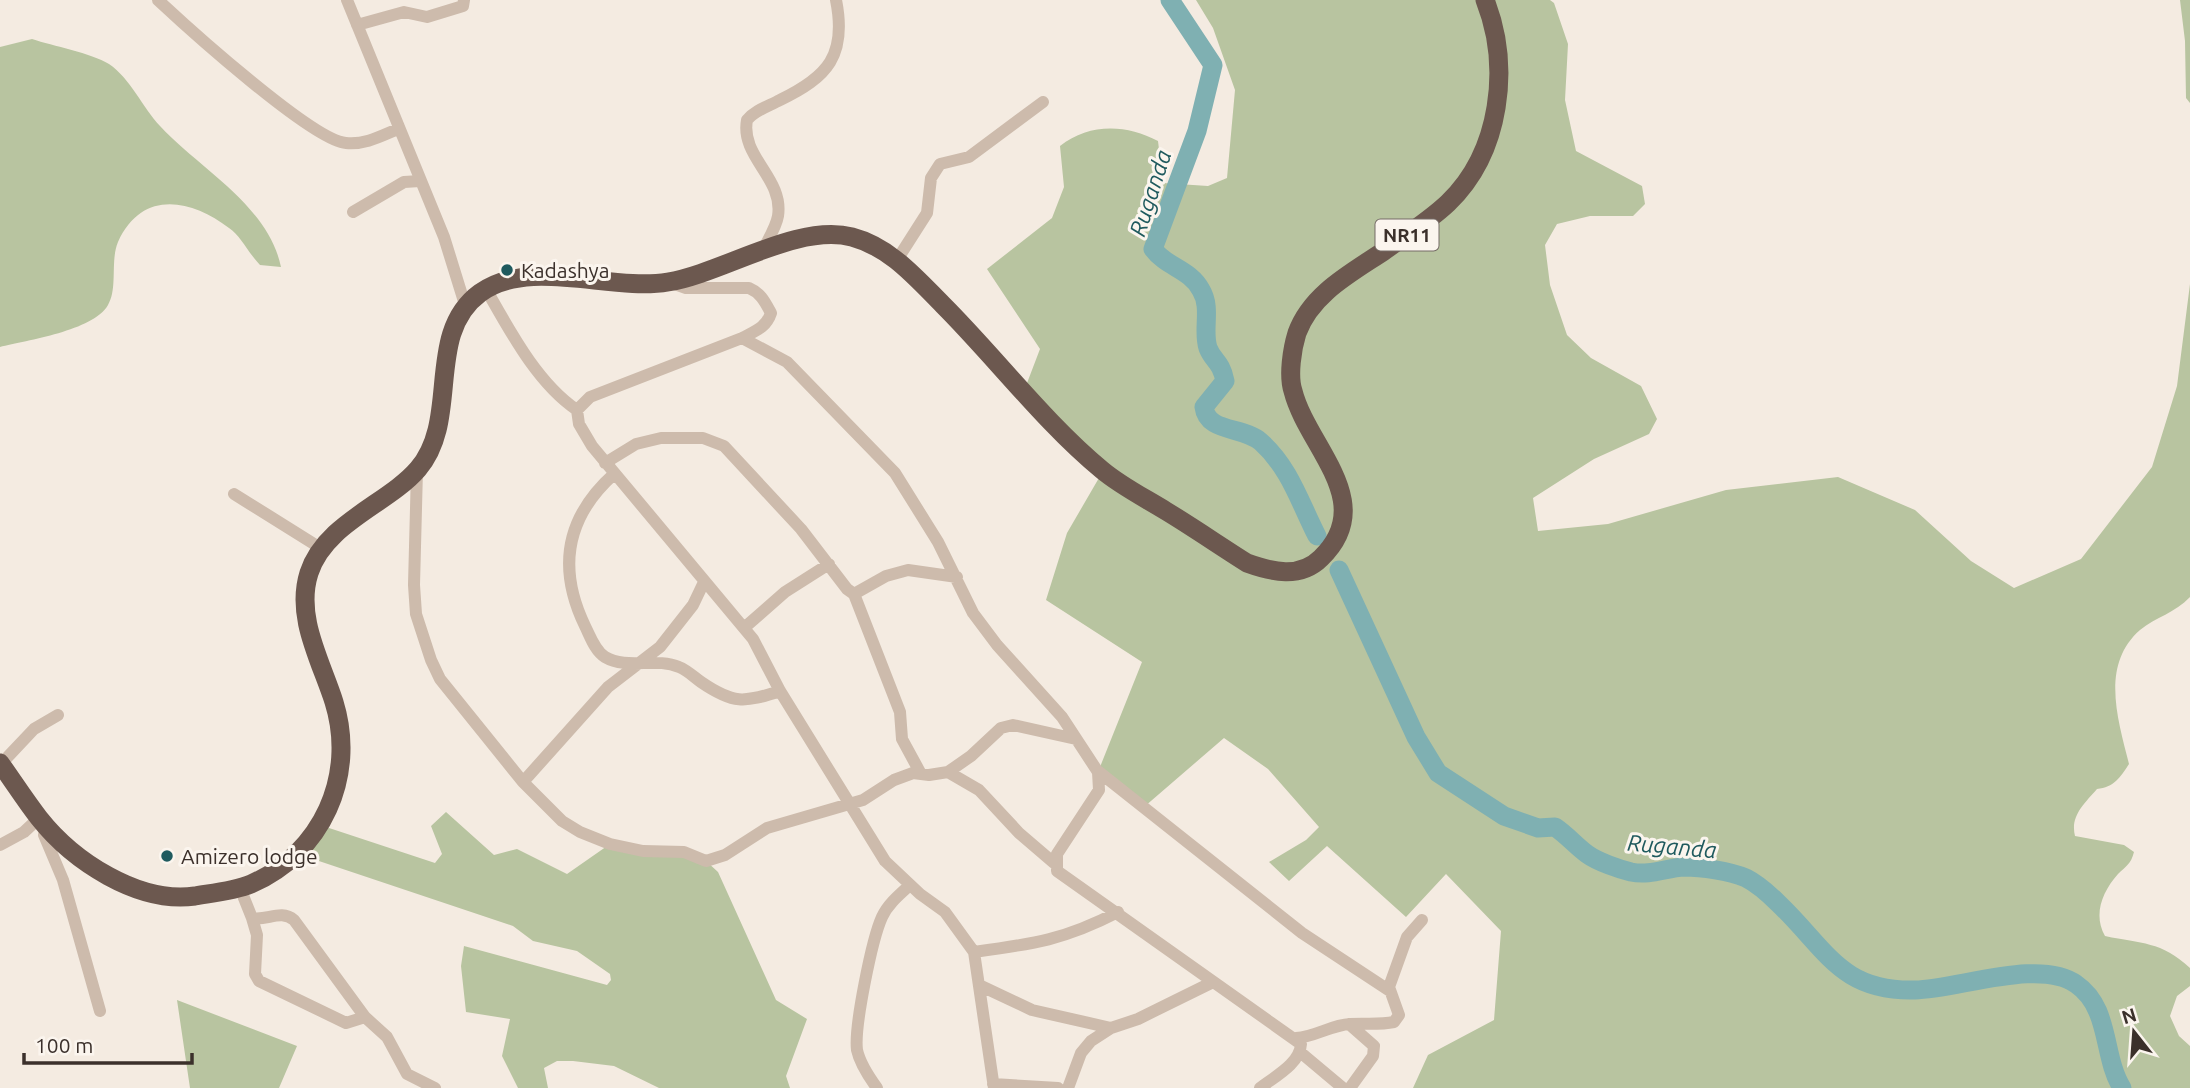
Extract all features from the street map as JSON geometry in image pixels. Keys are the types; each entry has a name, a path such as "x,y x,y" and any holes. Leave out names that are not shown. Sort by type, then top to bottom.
{"highway":[{"name":"NR11","path":"0,763 42,822 100,872 130,886 187,897 240,888 265,877 298,854 328,813 340,774 341,752 335,707 311,642 306,610 309,572 329,538 417,470 439,426 448,349 457,320 486,289 524,278 668,282 815,236 844,235 863,240 897,260 1103,471 1247,563 1269,571 1296,572 1316,564 1335,545 1343,526 1344,510 1330,463 1298,410 1291,387 1296,335 1308,311 1329,288 1448,203 1464,183 1486,143 1496,111 1500,85 1498,53 1485,0"}],"street":[{"path":"158,0 322,135 346,143 369,141 398,129"},
{"path":"346,0 444,237 466,308"},
{"path":"357,25 404,12 427,17 452,12 463,6 464,0"},
{"path":"762,252 777,219 778,208 770,180 750,150 746,137 747,120 823,74 834,56 838,38 840,18 836,0"},
{"path":"897,260 927,213 931,178 940,164 969,157 1043,102"},
{"path":"354,212 404,182 420,181"},
{"path":"577,410 590,397 612,387 742,338 764,327 771,313 758,291 738,287 686,288 668,282"},
{"path":"486,289 557,396 577,410 579,424 610,468 744,628 848,804 886,861 910,885 945,912 974,952 994,1086 1058,1088"},
{"path":"742,338 787,362 895,473 957,577 973,613 997,645 1062,717 1098,772 1302,933 1390,991 1399,1015 1394,1022 1376,1026 1349,1024 1309,1037 1296,1038"},
{"path":"780,691 750,701 737,701 721,695 681,667 605,657 597,649 578,611 568,579 567,555 584,505 610,468 636,444 661,438 703,438 724,446 741,461 854,594 900,712 902,739 921,774"},
{"path":"417,470 414,585 416,614 431,660 440,679 523,782 562,821 580,832 610,844 643,851 684,852 706,861 725,855 767,828 863,800 894,780 913,773 948,772 979,790 1019,833 1054,863 1057,871 1118,912 1211,982 1296,1038 1301,1044 1300,1052 1286,1069 1260,1088"},
{"path":"234,494 322,549"},
{"path":"744,628 785,592 829,564"},
{"path":"854,594 886,576 908,570 957,577"},
{"path":"523,782 608,687 668,638 693,606 704,582"},
{"path":"0,763 34,729 58,715"},
{"path":"948,772 1001,728 1024,727 1076,739"},
{"path":"1054,863 1057,854 1099,790 1098,772"},
{"path":"0,845 42,822 44,835 63,880 100,1012"},
{"path":"877,1088 866,1073 858,1050 858,1023 872,946 882,916 890,903 910,885"},
{"path":"240,888 257,935 255,974 259,981 346,1023 365,1017"},
{"path":"974,952 1041,943 1080,932 1118,912"},
{"path":"252,918 260,920 283,915 294,920 365,1017 387,1038 407,1074 406,1088"},
{"path":"1390,991 1407,937 1422,920"},
{"path":"1068,1088 1081,1053 1091,1041 1111,1028 1138,1019 1211,982"},
{"path":"979,985 1032,1010 1111,1028"},
{"path":"1349,1024 1374,1046 1373,1056 1350,1088"},
{"path":"1300,1052 1343,1088"},
{"path":"407,1074 435,1088"}],"green space":[{"path":"1196,0 1550,0 1554,3 1568,44 1565,100 1576,151 1642,186 1645,204 1633,216 1590,216 1557,224 1545,245 1550,285 1567,335 1591,358 1641,386 1657,419 1649,434 1594,459 1533,498 1538,531 1608,524 1726,490 1838,477 1915,510 1971,561 2014,588 2081,559 2152,467 2177,386 2190,284 2190,597 2140,630 2128,644 2120,660 2115,694 2129,764 2116,781 2097,789 2087,800 2076,816 2074,829 2075,836 2124,845 2134,852 2130,862 2112,881 2101,904 2101,928 2105,936 2160,948 2190,968 2190,986 2177,996 2170,1016 2179,1036 2190,1046 2190,1088 1413,1088 1428,1055 1494,1020 1501,931 1446,874 1406,917 1327,846 1289,881 1269,862 1306,840 1319,827 1268,769 1224,738 1144,807 1098,772 1142,662 1046,600 1067,533 1103,471 1024,391 1040,349 987,269 1052,218 1064,187 1060,146 1083,133 1108,128 1121,129 1158,141 1163,183 1208,186 1227,178 1235,90 1213,28"},
{"path":"2180,0 2190,0 2190,103 2186,98 2185,41"},
{"path":"32,39 92,56 117,70 160,126 248,207 274,245 281,267 260,265 233,231 199,210 168,204 154,207 140,213 128,225 118,242 114,257 111,298 100,314 74,328 0,347 0,47"},
{"path":"446,812 494,855 517,849 567,874 610,844 706,861 718,872 776,1000 807,1019 786,1076 790,1088 659,1088 614,1066 557,1061 544,1068 548,1088 518,1088 502,1056 510,1019 466,1012 461,966 464,946 607,985 611,980 610,974 577,951 533,941 513,926 298,854 320,825 435,863 442,854 431,826"},
{"path":"177,1000 297,1046 279,1088 190,1088"}],"waterway":[{"name":"Ruganda","path":"1170,0 1213,65 1197,131 1153,249 1164,260 1191,277 1204,297 1206,341 1225,381 1204,407 1207,415 1219,425 1254,437 1271,452 1294,486 1317,536"},
{"name":"Ruganda","path":"1339,570 1416,737 1438,773 1504,816 1538,828 1555,827 1587,854 1615,867 1645,873 1684,867 1699,868 1724,871 1746,878 1759,886 1796,921 1837,965 1869,984 1890,989 1915,990 2021,974 2061,977 2076,984 2095,1006 2101,1019 2111,1062 2122,1088"}],"place":[{"name":"Kadashya","path":"507,270"},
{"name":"Amizero lodge","path":"167,856"}]}
